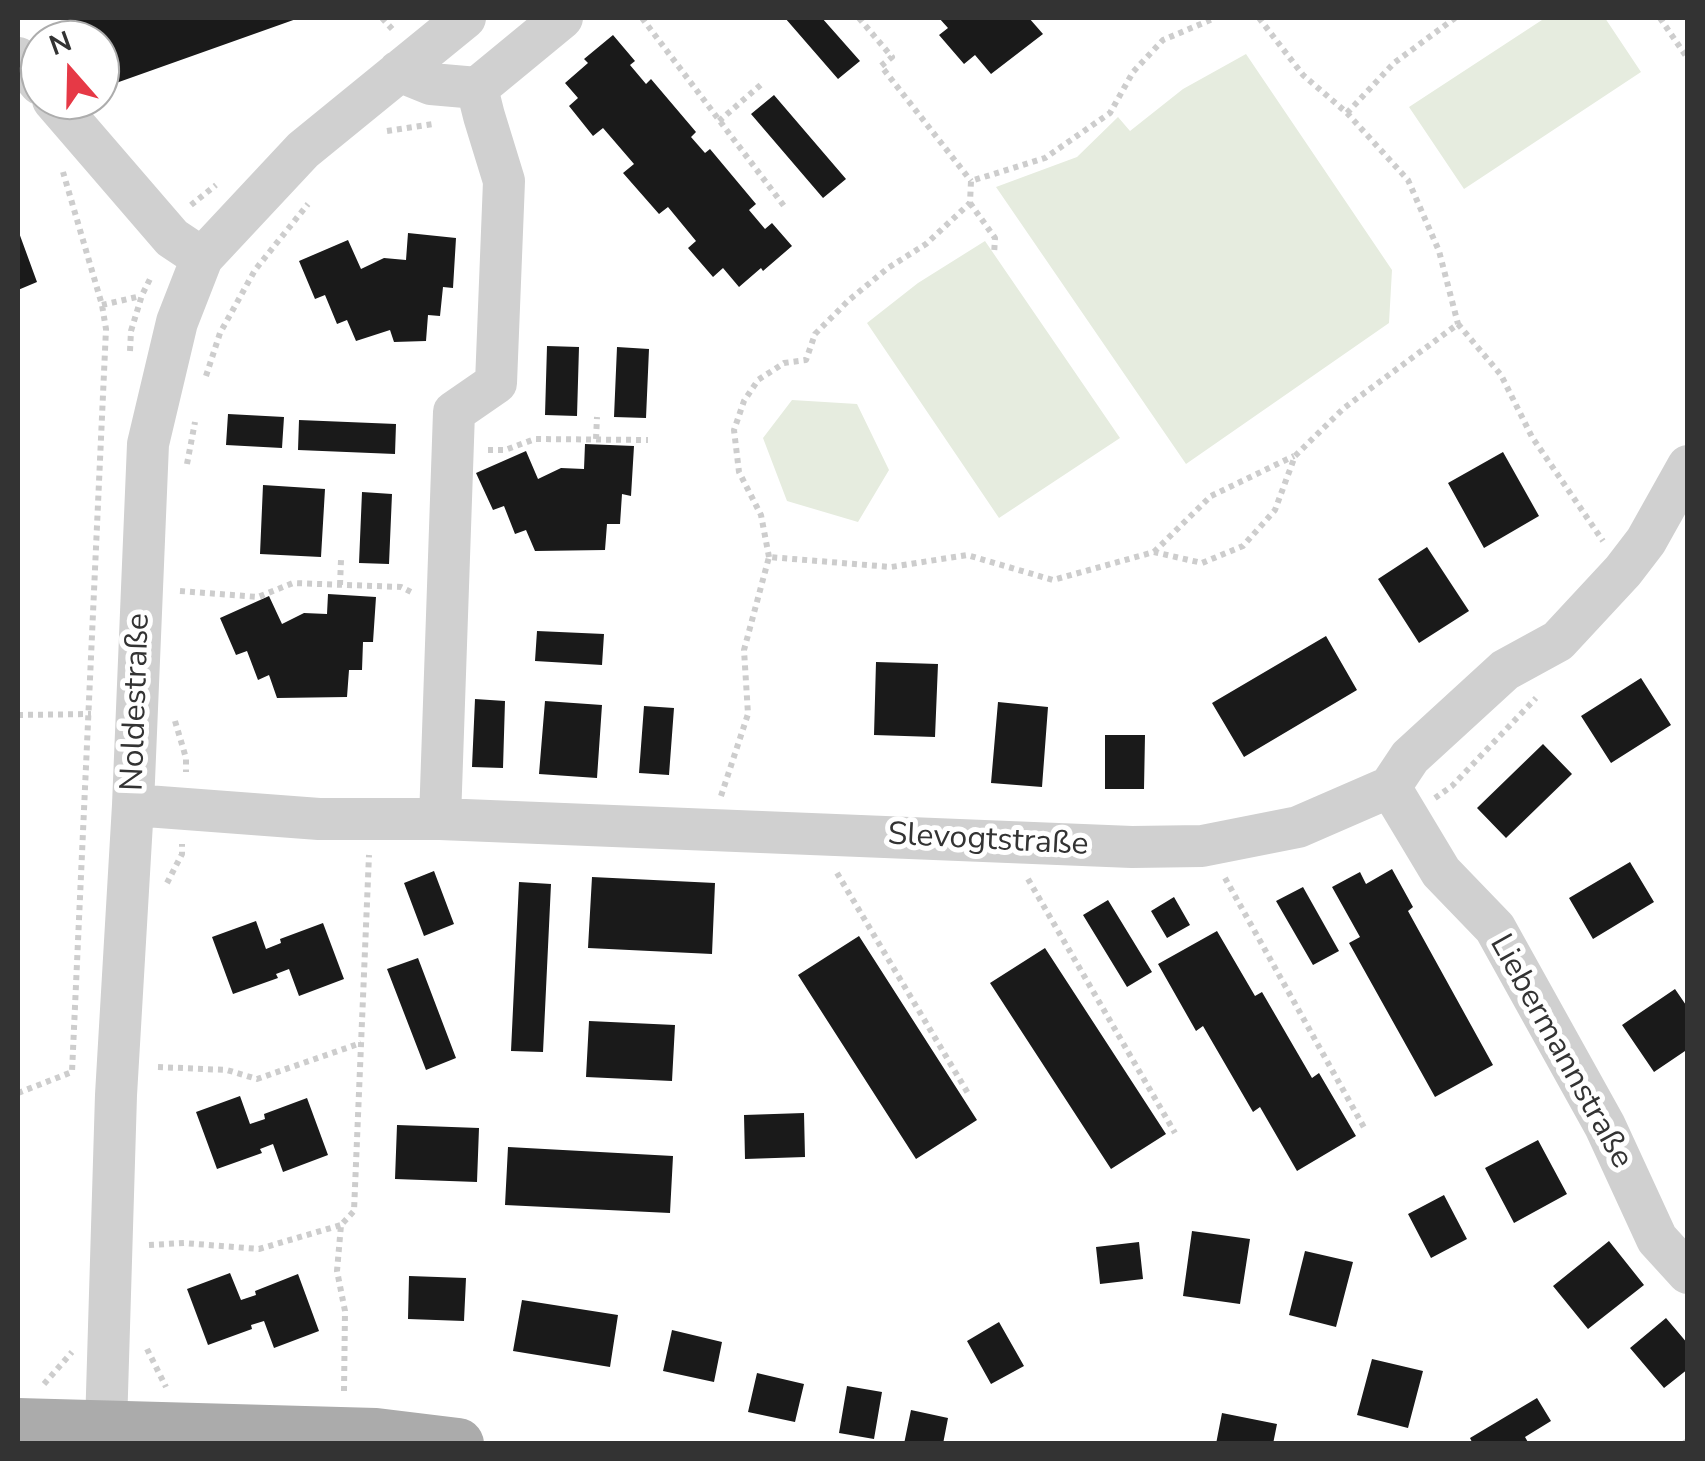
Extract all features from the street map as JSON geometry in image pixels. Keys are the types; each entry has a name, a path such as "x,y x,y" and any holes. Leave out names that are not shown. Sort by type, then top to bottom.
{"main road":[{"path":"18,1424 376,1434 458,1444"}],"street":[{"name":"Noldestraße","path":"106,1426 116,1095 133,805 155,714 148,444 177,322 202,258 303,150 465,18"},
{"path":"480,102 562,18"},
{"path":"399,71 480,102"},
{"path":"440,819 454,412 496,383 504,181 480,102"},
{"path":"71,120 172,238 202,258"},
{"name":"Slevogtstraße","path":"133,805 318,818 717,829 1132,848 1202,846 1298,826 1399,802 1410,757 1505,670 1558,641 1646,542 1684,478"},
{"name":"Liebermannstraße","path":"1399,802 1441,872 1495,928 1605,1126 1658,1239 1688,1273"}],"path":[{"path":"642,18 784,206"},
{"path":"858,18 892,57 881,66 971,180 970,203 995,238 994,255"},
{"path":"971,180 1045,158 1110,112 1134,72 1163,40 1215,18"},
{"path":"1258,18 1303,75 1347,113 1408,180 1438,251 1458,324 1501,375 1532,437 1624,570"},
{"path":"1347,113 1394,64 1455,18"},
{"path":"1660,18 1688,59"},
{"path":"720,121 764,82"},
{"path":"373,142 387,130 480,102"},
{"path":"18,1093 72,1072 106,330 66,175"},
{"path":"205,378 220,333 255,270 310,202"},
{"path":"717,829 722,792 748,714 744,650 770,557 761,515 740,472 734,430 744,400 758,380 784,363 806,360 816,334 849,300 926,244 970,203"},
{"path":"102,305 142,296"},
{"path":"1154,552 1211,496 1295,456 1344,408 1458,324"},
{"path":"186,468 197,411"},
{"path":"596,439 597,417"},
{"path":"452,450 506,450 534,439 648,440"},
{"path":"770,557 891,567 966,555 1053,580 1154,552 1202,563 1243,546 1275,510 1295,456"},
{"path":"340,585 341,560"},
{"path":"179,608 181,573"},
{"path":"180,591 258,597 293,584 402,587 447,610"},
{"path":"1399,802 1452,786 1548,685"},
{"path":"18,715 155,714 186,758 182,854 167,882 166,901"},
{"path":"149,1244 258,1249 340,1225 354,1212 371,819"},
{"path":"831,862 969,1095"},
{"path":"1041,871 1023,870 1175,1133"},
{"path":"1212,876 1240,871"},
{"path":"1223,874 1366,1130"},
{"path":"159,1049 158,1067 227,1070 257,1079 360,1043"},
{"path":"340,1225 338,1271 345,1311 344,1392"},
{"path":"145,1342 166,1388 163,1428"}],"shaded area":[{"path":"1545,18 1605,18 1641,72 1464,189 1409,107"},
{"path":"1246,54 1392,270 1389,323 1186,464 996,187 1077,157 1118,117 1130,131 1183,89"},
{"path":"985,241 1120,438 999,518 867,323 918,283"},
{"path":"792,400 857,404 889,470 858,522 787,501 763,438"}],"building":[{"path":"299,18 120,82 120,20 70,20"},
{"path":"785,18 822,18 860,61 838,79"},
{"path":"939,18 1029,18 1043,34 991,74 975,55 964,64 939,35 948,28"},
{"path":"613,35 635,61 630,65 646,84 651,79 696,132 691,137 705,153 710,149 756,204 749,210 765,229 772,223 792,246 739,287 723,268 713,277 688,248 696,241 668,207 659,214 623,173 634,164 603,128 593,136 569,106 578,98 565,83 588,63 584,59"},
{"path":"774,95 846,179 823,198 751,114"},
{"path":"18,230 37,282 18,290"},
{"path":"408,233 456,238 453,288 443,287 440,316 428,315 426,341 394,342 390,330 356,341 347,320 337,324 325,295 315,299 299,261 348,240 361,269 384,258 406,260"},
{"path":"547,346 579,347 577,416 545,415"},
{"path":"617,347 649,349 646,418 614,417"},
{"path":"228,414 284,417 282,448 226,445"},
{"path":"299,420 396,424 395,454 298,450"},
{"path":"585,444 634,446 631,496 622,494 620,524 607,524 605,550 535,551 526,530 515,534 504,506 493,510 476,473 526,451 538,479 561,468 584,469"},
{"path":"1503,452 1539,516 1484,548 1448,483"},
{"path":"263,485 325,489 321,557 260,554"},
{"path":"362,492 392,494 389,564 359,563"},
{"path":"1427,547 1469,611 1419,643 1378,579"},
{"path":"328,594 376,597 373,642 363,642 362,670 349,670 347,697 277,698 269,675 258,680 247,651 236,655 220,618 269,596 282,624 304,613 327,614"},
{"path":"537,631 604,634 602,665 535,661"},
{"path":"1326,636 1357,690 1244,757 1212,703"},
{"path":"876,662 938,664 935,737 874,735"},
{"path":"1641,678 1671,725 1611,763 1581,716"},
{"path":"475,699 505,701 503,768 472,767"},
{"path":"545,701 602,705 597,778 539,774"},
{"path":"998,702 1048,707 1042,787 991,783"},
{"path":"644,706 674,708 669,775 639,773"},
{"path":"1105,735 1145,735 1144,789 1105,789"},
{"path":"1543,744 1572,774 1506,838 1477,808"},
{"path":"1630,862 1654,902 1593,939 1569,898"},
{"path":"1392,869 1413,907 1408,911 1493,1065 1435,1097 1349,943 1360,937 1332,887 1360,872 1366,884"},
{"path":"434,871 454,924 424,936 404,883"},
{"path":"592,877 715,883 712,954 588,948"},
{"path":"519,882 551,884 543,1052 511,1051"},
{"path":"1303,887 1339,951 1313,965 1276,901"},
{"path":"1174,897 1190,925 1167,938 1151,911"},
{"path":"1108,900 1152,972 1127,987 1083,915"},
{"path":"256,921 266,949 281,943 280,939 323,923 344,979 299,996 289,969 276,974 278,978 233,994 212,937"},
{"path":"1217,931 1255,996 1262,992 1312,1078 1319,1073 1356,1136 1297,1171 1260,1107 1253,1112 1203,1026 1196,1031 1158,964"},
{"path":"859,936 977,1120 916,1159 798,975"},
{"path":"1045,948 1166,1134 1111,1169 990,983"},
{"path":"418,958 456,1058 426,1070 387,969"},
{"path":"1675,989 1688,1008 1688,1049 1654,1072 1622,1025"},
{"path":"589,1021 675,1025 672,1081 586,1077"},
{"path":"240,1096 250,1124 265,1119 264,1114 307,1098 328,1155 283,1172 273,1144 260,1149 262,1153 217,1169 196,1112"},
{"path":"804,1113 805,1157 745,1159 744,1115"},
{"path":"397,1125 479,1128 477,1182 395,1179"},
{"path":"1538,1140 1567,1194 1514,1223 1485,1168"},
{"path":"508,1147 673,1156 670,1213 505,1205"},
{"path":"1444,1195 1467,1239 1431,1258 1408,1214"},
{"path":"1192,1231 1250,1239 1240,1304 1183,1296"},
{"path":"1609,1241 1644,1285 1588,1329 1553,1286"},
{"path":"1139,1242 1143,1279 1100,1284 1096,1247"},
{"path":"1305,1251 1353,1262 1336,1327 1289,1315"},
{"path":"230,1273 241,1300 298,1274 319,1331 274,1348 264,1321 208,1345 187,1289"},
{"path":"409,1276 466,1278 464,1321 408,1319"},
{"path":"522,1300 618,1315 610,1367 513,1351"},
{"path":"1666,1318 1688,1344 1688,1369 1664,1388 1630,1348"},
{"path":"999,1322 1024,1366 991,1384 967,1341"},
{"path":"672,1330 722,1342 714,1382 663,1371"},
{"path":"1372,1359 1423,1371 1408,1428 1357,1415"},
{"path":"757,1373 804,1384 795,1422 748,1412"},
{"path":"847,1386 882,1392 874,1439 839,1433"},
{"path":"1537,1398 1551,1421 1525,1437 1529,1444 1473,1444 1470,1438"},
{"path":"911,1410 948,1418 943,1444 904,1444"},
{"path":"1222,1413 1277,1424 1273,1444 1216,1444"}]}
